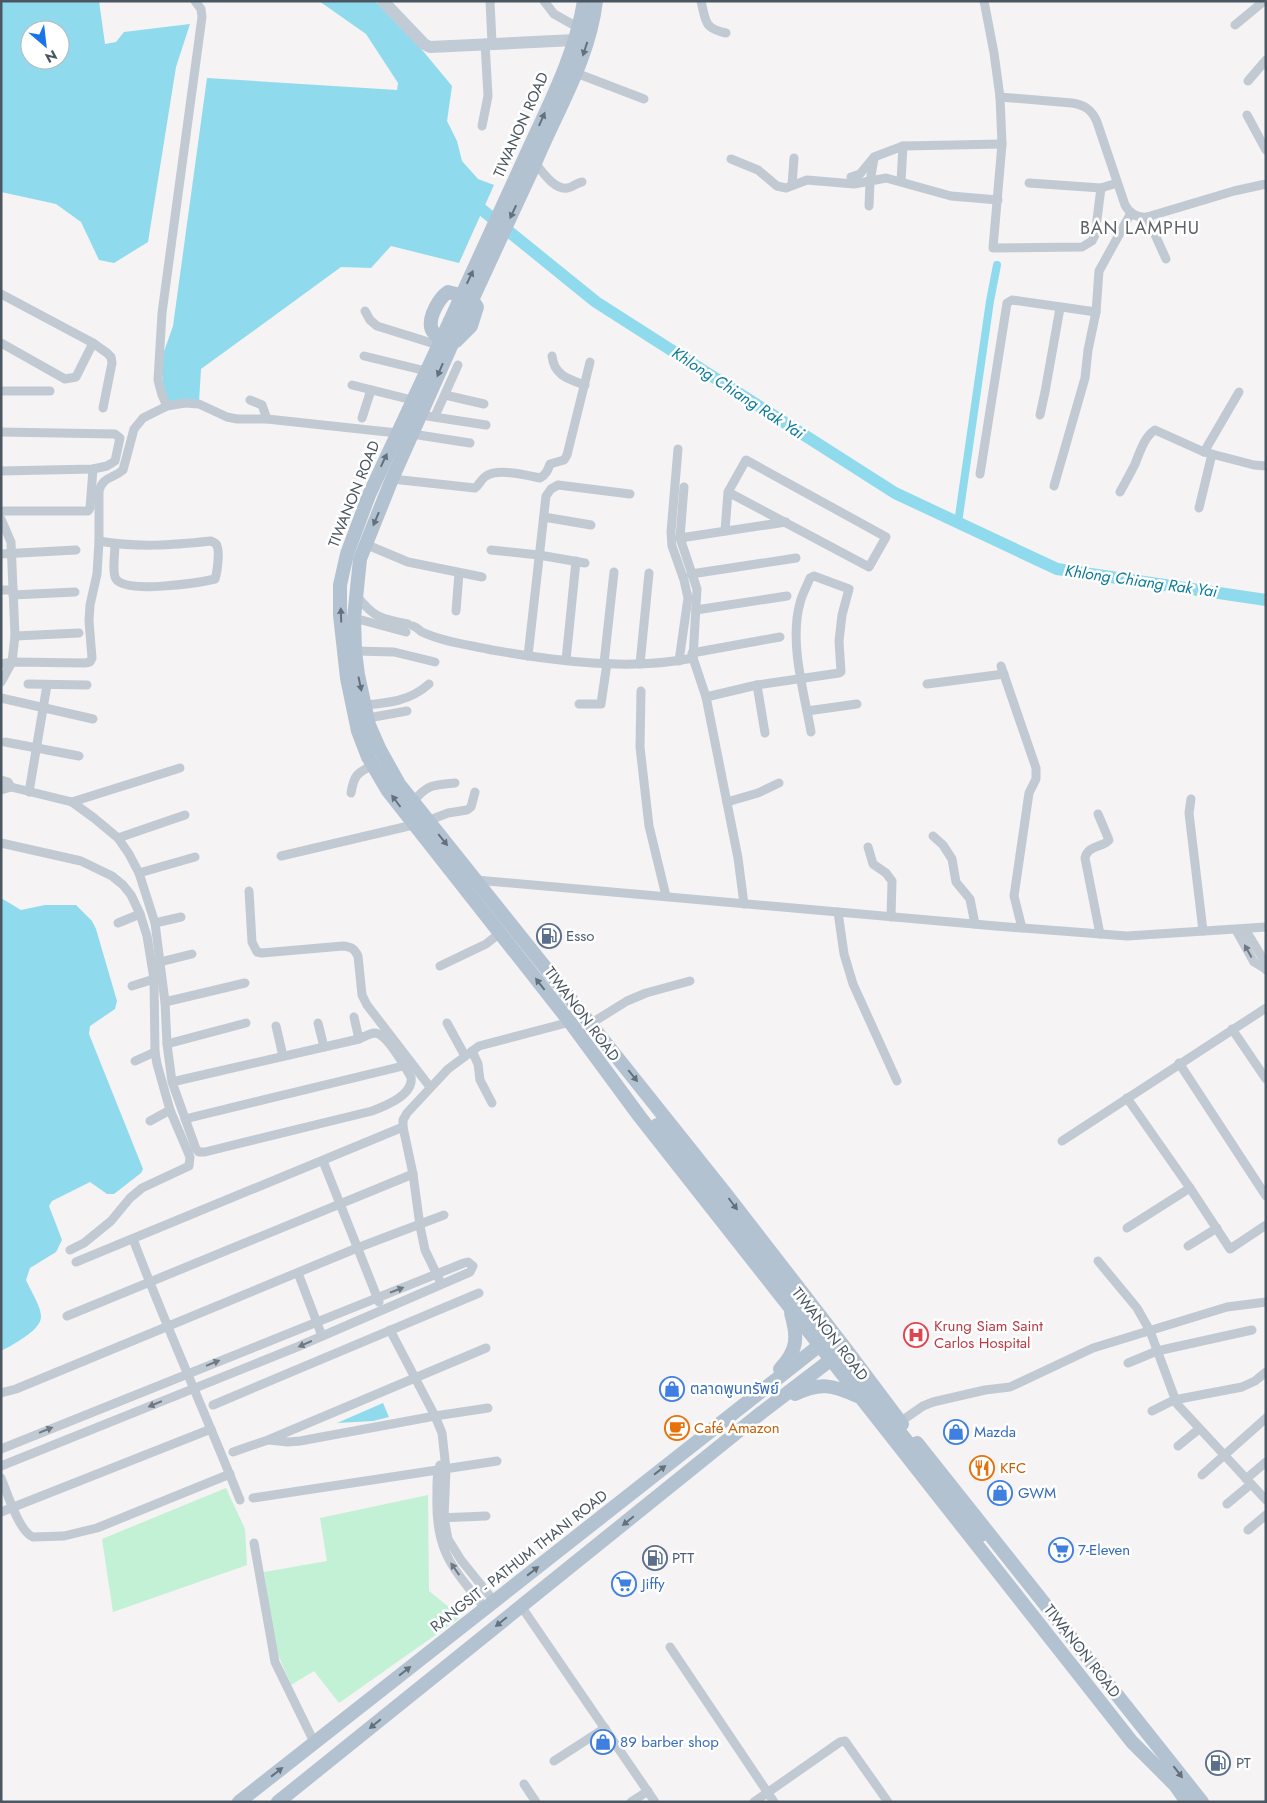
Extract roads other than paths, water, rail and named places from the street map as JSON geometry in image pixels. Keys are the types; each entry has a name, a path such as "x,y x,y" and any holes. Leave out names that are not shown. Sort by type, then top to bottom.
{"main road":[{"name":"TIWANON ROAD","path":"530,165 577,34 584,1"},
{"name":"TIWANON ROAD","path":"596,1 591,29 576,73 455,323 426,371 412,400 355,529 346,554 340,585 343,649 351,704 358,731 373,765 388,791 476,880 656,1105 845,1348 900,1422 1202,1802"},
{"name":"TIWANON ROAD","path":"443,343 428,415 412,434 360,559 354,618 355,651 366,712 380,750 399,784 413,802 420,822 500,933 570,1022 626,1099 1132,1742 1175,1785 1187,1802"},
{"path":"570,1022 657,1125 981,1535 1175,1785"},
{"path":"763,1273 771,1274 776,1271 778,1268 777,1261"},
{"path":"752,1398 786,1363 794,1349 796,1331 788,1306"},
{"name":"RANGSIT - PATHUM THANI ROAD","path":"239,1802 834,1334"},
{"path":"278,1802 761,1413 845,1348"},
{"path":"761,1413 794,1395 818,1386 831,1386 860,1398"},
{"path":"894,1440 892,1432 900,1422"},
{"path":"437,1646 451,1663"}],"street":[{"path":"167,406 159,386 158,369 162,313 194,89 202,17 201,9 195,1"},
{"path":"383,1 424,44 430,47 577,34"},
{"path":"482,126 488,90 490,1"},
{"path":"544,1 554,14 577,34"},
{"path":"701,1 707,24 713,30 726,33"},
{"path":"984,1 1000,98 1002,144 993,248 1082,247 1092,241 1095,235 1101,188"},
{"path":"1235,25 1264,1"},
{"path":"1248,81 1266,60"},
{"path":"576,73 644,99"},
{"path":"1000,98 1072,103 1088,108 1097,122 1125,205 1131,213 1142,218 1237,190 1266,184"},
{"path":"1247,115 1266,150"},
{"path":"851,177 860,174 874,157 904,146 1002,144"},
{"path":"901,181 904,146"},
{"path":"869,206 874,157"},
{"path":"792,185 794,158"},
{"path":"731,159 758,170 777,186 786,188 808,180 854,184 886,178 951,196 998,200"},
{"path":"530,165 560,187 567,188 582,182"},
{"path":"1029,183 1101,188 1117,183"},
{"path":"1054,486 1085,378 1088,350 1096,312 1099,271 1131,213"},
{"path":"1147,217 1166,259"},
{"path":"1,294 93,343 111,357 112,364 103,408"},
{"path":"980,474 1007,303 1012,300 1096,312"},
{"path":"1040,415 1060,308"},
{"path":"365,311 370,320 377,326 443,343"},
{"path":"1,343 65,379 76,377 93,343"},
{"path":"364,356 426,371"},
{"path":"552,356 556,370 562,376 584,385"},
{"path":"392,479 475,488 482,479 491,473 518,474 540,478 546,474 550,464 564,460 567,455 590,362"},
{"path":"428,415 445,395 458,365"},
{"path":"352,386 412,400"},
{"path":"362,418 370,390"},
{"path":"1,391 50,391"},
{"path":"1199,508 1208,453 1239,392"},
{"path":"445,395 484,404"},
{"path":"250,400 262,405 267,419"},
{"path":"1,664 12,662 90,662 92,658 90,613 97,574 99,541 99,491 104,480 123,470 134,429 143,418 167,406 185,403 199,404 227,417 237,419 267,419 397,433"},
{"path":"428,415 486,425"},
{"path":"1120,492 1153,430 1208,453 1254,465 1266,466"},
{"path":"1,432 115,434 120,438 115,461 107,466 92,469 1,471"},
{"path":"412,434 470,443"},
{"path":"678,449 671,532 672,546 688,598 679,661"},
{"path":"725,530 728,492 746,460 886,537 869,567 728,492"},
{"path":"1,511 88,510 90,508 92,469"},
{"path":"528,656 546,496 551,489 558,485 630,494"},
{"path":"684,486 680,538 697,589 692,656 706,697 738,858 744,904"},
{"path":"544,518 591,525"},
{"path":"1,519 11,542 15,636 12,662 1,682"},
{"path":"680,538 786,522"},
{"path":"99,541 115,544 153,546 211,541 218,547 217,574 214,579 176,586 148,587 121,584 114,575 115,544"},
{"path":"365,544 397,559 420,566 482,577"},
{"path":"1,554 76,550"},
{"path":"491,550 580,562 566,660"},
{"path":"691,574 796,558"},
{"path":"579,704 601,704 603,701 614,572"},
{"path":"456,611 459,573"},
{"path":"640,664 649,573"},
{"path":"706,697 757,684 802,678 839,673 842,669 839,641 842,615 849,589 814,576 810,578 800,603 795,639 802,678 810,732"},
{"path":"1,590 13,592 76,592"},
{"path":"356,595 372,614 391,625"},
{"path":"696,610 787,596"},
{"path":"354,618 421,631 454,641 528,656 605,663 673,663 692,656 780,636"},
{"path":"15,636 78,633"},
{"path":"355,651 394,652 435,662"},
{"path":"927,684 1002,670 1037,775 1029,793 1014,896 1022,928"},
{"path":"28,684 87,685"},
{"path":"29,792 47,684"},
{"path":"366,712 420,692 429,684"},
{"path":"757,684 765,733"},
{"path":"641,691 640,747 648,826 666,896"},
{"path":"1,698 92,719"},
{"path":"807,710 858,704"},
{"path":"366,712 407,711"},
{"path":"5,742 79,756"},
{"path":"351,793 354,778 358,773 373,765"},
{"path":"72,802 180,768"},
{"path":"1,780 8,782 11,787"},
{"path":"413,802 421,791 427,787 455,783"},
{"path":"727,802 758,793 779,783"},
{"path":"1,790 11,787 72,802 118,838 129,854 139,873 155,923 165,1002 166,1044 172,1082 196,1149 199,1152 372,1111 385,1106 404,1094 410,1087 411,1077 389,1043 380,1034 374,1033 359,1039 172,1082"},
{"path":"281,856 420,822 448,813 467,810 471,807 475,792"},
{"path":"1191,798 1189,813 1203,931"},
{"path":"1098,814 1109,840 1087,851 1085,858 1100,934"},
{"path":"118,838 185,815"},
{"path":"933,836 943,845 952,859 956,882 970,899 976,924"},
{"path":"1,843 81,861 112,876 123,885 140,914 147,936 154,979 155,1052 157,1064 170,1110 190,1157 189,1166 134,1194 111,1221 84,1244 70,1250"},
{"path":"868,847 873,864 886,873 892,881 891,917"},
{"path":"139,873 195,856"},
{"path":"476,880 1127,936 1266,927"},
{"path":"249,891 252,942 256,952 343,946 351,947 355,950 358,956 362,996 430,1087"},
{"path":"838,912 844,954 853,984 897,1081"},
{"path":"118,924 140,914"},
{"path":"155,923 181,917"},
{"path":"1241,929 1254,962 1265,969"},
{"path":"440,966 481,946 500,933"},
{"path":"160,962 192,954"},
{"path":"132,986 154,979"},
{"path":"590,1024 626,1001 646,992 690,981"},
{"path":"165,1002 245,983"},
{"path":"1062,1141 1266,1008"},
{"path":"354,1017 359,1039"},
{"path":"441,1284 426,1250 420,1226 403,1120 430,1087 468,1053 489,1042 570,1022"},
{"path":"318,1023 324,1047"},
{"path":"447,1023 478,1064 480,1080 492,1103"},
{"path":"166,1044 246,1024"},
{"path":"276,1026 283,1056"},
{"path":"1232,1029 1266,1080"},
{"path":"136,1061 155,1052"},
{"path":"1179,1063 1266,1196"},
{"path":"185,1119 404,1066"},
{"path":"1127,1098 1230,1249 1266,1225"},
{"path":"150,1121 170,1110"},
{"path":"76,1262 403,1127"},
{"path":"323,1161 382,1309"},
{"path":"67,1316 150,1284 413,1174"},
{"path":"1127,1228 1190,1188"},
{"path":"1,1393 16,1389 358,1248 444,1216"},
{"path":"1188,1246 1217,1228"},
{"path":"133,1239 240,1500"},
{"path":"1098,1260 1137,1308 1150,1331 1174,1400 1266,1500"},
{"path":"1,1449 464,1263 470,1263 472,1266 470,1272 322,1336 1,1466"},
{"path":"298,1273 322,1336"},
{"path":"213,1405 479,1293"},
{"path":"900,1422 923,1406 933,1402 1012,1386 1093,1348 1227,1307 1266,1302"},
{"path":"390,1330 442,1433 444,1458 440,1542 447,1557 463,1580 490,1604"},
{"path":"1128,1363 1157,1351 1252,1330"},
{"path":"253,1347 260,1362"},
{"path":"233,1452 268,1440 486,1348"},
{"path":"1152,1411 1174,1400 1242,1387 1266,1372"},
{"path":"121,1401 126,1416"},
{"path":"268,1440 300,1441 488,1408"},
{"path":"1202,1475 1266,1418"},
{"path":"1178,1446 1199,1428"},
{"path":"1,1512 211,1429"},
{"path":"253,1498 497,1461"},
{"path":"1227,1504 1266,1462"},
{"path":"1,1478 23,1528 29,1535 64,1536 98,1528 230,1474"},
{"path":"441,1518 486,1516"},
{"path":"1248,1530 1266,1516"},
{"path":"254,1544 275,1662 314,1742"},
{"path":"521,1606 655,1802"},
{"path":"670,1647 774,1802"},
{"path":"554,1761 605,1728"},
{"path":"754,1802 840,1742 845,1741 888,1802"},
{"path":"524,1784 536,1802"},
{"path":"631,1802 648,1791"}],"water":[{"path":"1,1 99,1 105,44 116,42 124,32 190,24 176,67 148,242 114,263 99,260 81,222 56,204 1,192"},
{"path":"319,1 375,1 423,51 452,86 447,121 457,141 462,161 478,179 494,185 459,263 391,246 371,268 341,267 201,369 199,402 168,402 163,383 161,360 173,326 207,78 397,90 398,83 366,34"},
{"path":"1,898 21,910 45,905 76,905 92,921 117,1001 115,1009 90,1026 89,1034 143,1169 141,1173 114,1194 107,1194 90,1182 52,1201 49,1206 62,1240 56,1252 30,1268 26,1280 39,1308 40,1321 32,1332 1,1351"},
{"path":"383,1403 389,1417 373,1421 337,1423"}],"waterway":[{"name":"Khlong Chiang Rak Yai","path":"470,200 596,302 895,493 1057,569 1266,600"},
{"path":"958,523 990,301 997,265"}],"place":[{"name":"Esso","path":"549,936"},
{"name":"Krung Siam Saint Carlos Hospital","path":"916,1335"},
{"name":"ตลาดพูนทรัพย์","path":"672,1389"},
{"name":"Café Amazon","path":"677,1428"},
{"name":"Mazda","path":"956,1432"},
{"name":"KFC","path":"982,1468"},
{"name":"GWM","path":"1000,1493"},
{"name":"7-Eleven","path":"1061,1550"},
{"name":"PTT","path":"655,1558"},
{"name":"Jiffy","path":"624,1584"},
{"name":"89 barber shop","path":"603,1742"},
{"name":"PT","path":"1218,1763"}],"district":[{"name":"BAN LAMPHU","path":"1140,228"}]}
